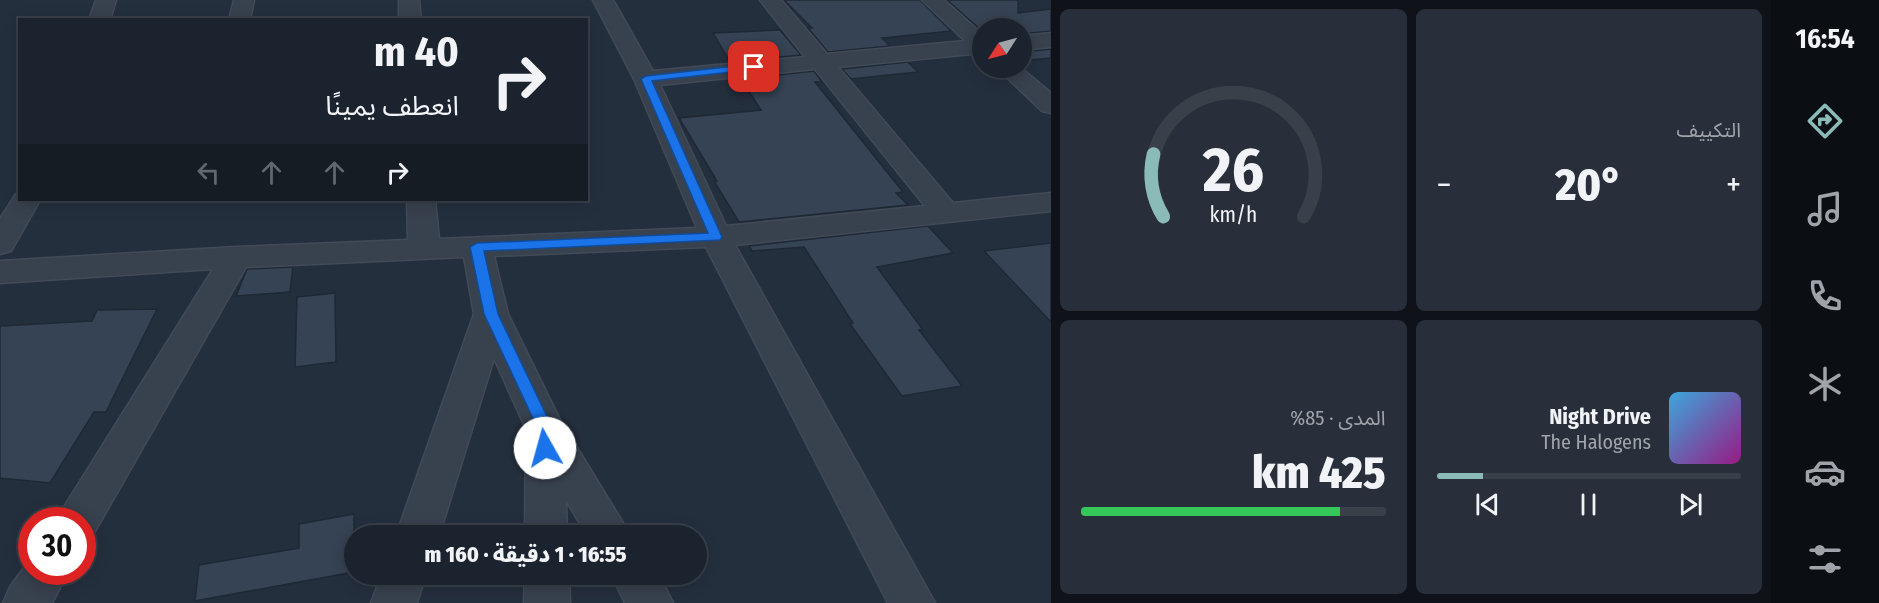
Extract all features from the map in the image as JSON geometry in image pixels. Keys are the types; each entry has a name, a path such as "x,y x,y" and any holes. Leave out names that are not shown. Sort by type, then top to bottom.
{"street":[{"path":"100,18 106,0"},
{"path":"240,18 244,0"},
{"path":"409,0 410,18"},
{"path":"603,0 646,79 716,237 912,603"},
{"path":"770,0 946,213"},
{"path":"932,0 972,37"},
{"path":"1032,41 1051,40"},
{"path":"646,79 820,60 972,47"},
{"path":"1019,78 1051,106"},
{"path":"0,244 25,201"},
{"path":"421,201 424,249"},
{"path":"0,272 236,257 716,237 1051,202"},
{"path":"477,247 491,314 544,427 603,525"},
{"path":"87,507 236,257"},
{"path":"421,525 491,314"},
{"path":"544,427 546,525"},
{"path":"26,603 38,585"},
{"path":"394,603 400,585"},
{"path":"547,585 548,603"},
{"path":"639,585 650,603"}],"building":[{"path":"784,0 920,0 951,31 882,38 890,46 828,52 808,28 812,28"},
{"path":"947,0 1018,0 1018,13 1051,9 1051,31 1032,33 1032,18 972,18 972,22"},
{"path":"780,30 801,55 730,62 713,33"},
{"path":"1051,49 1051,58 1032,60 1032,51"},
{"path":"908,62 918,72 851,79 842,69"},
{"path":"814,71 822,82 815,82 903,192 896,193 908,205 739,222 679,118 761,110 741,79"},
{"path":"928,226 953,253 877,267 923,330 919,330 962,386 902,396 850,324 853,323 804,247 752,251 749,246"},
{"path":"1051,243 1051,322 984,251"},
{"path":"293,267 290,292 236,296 247,269"},
{"path":"335,293 336,362 295,367 297,297"},
{"path":"157,309 106,412 94,412 50,483 0,478 0,326 92,321 97,310"},
{"path":"354,514 354,525 344,525 344,574 195,601 199,565 299,548 299,524"}],"route":[{"path":"545,448 544,427 491,314 477,247 716,237 646,79 754,67"}]}
